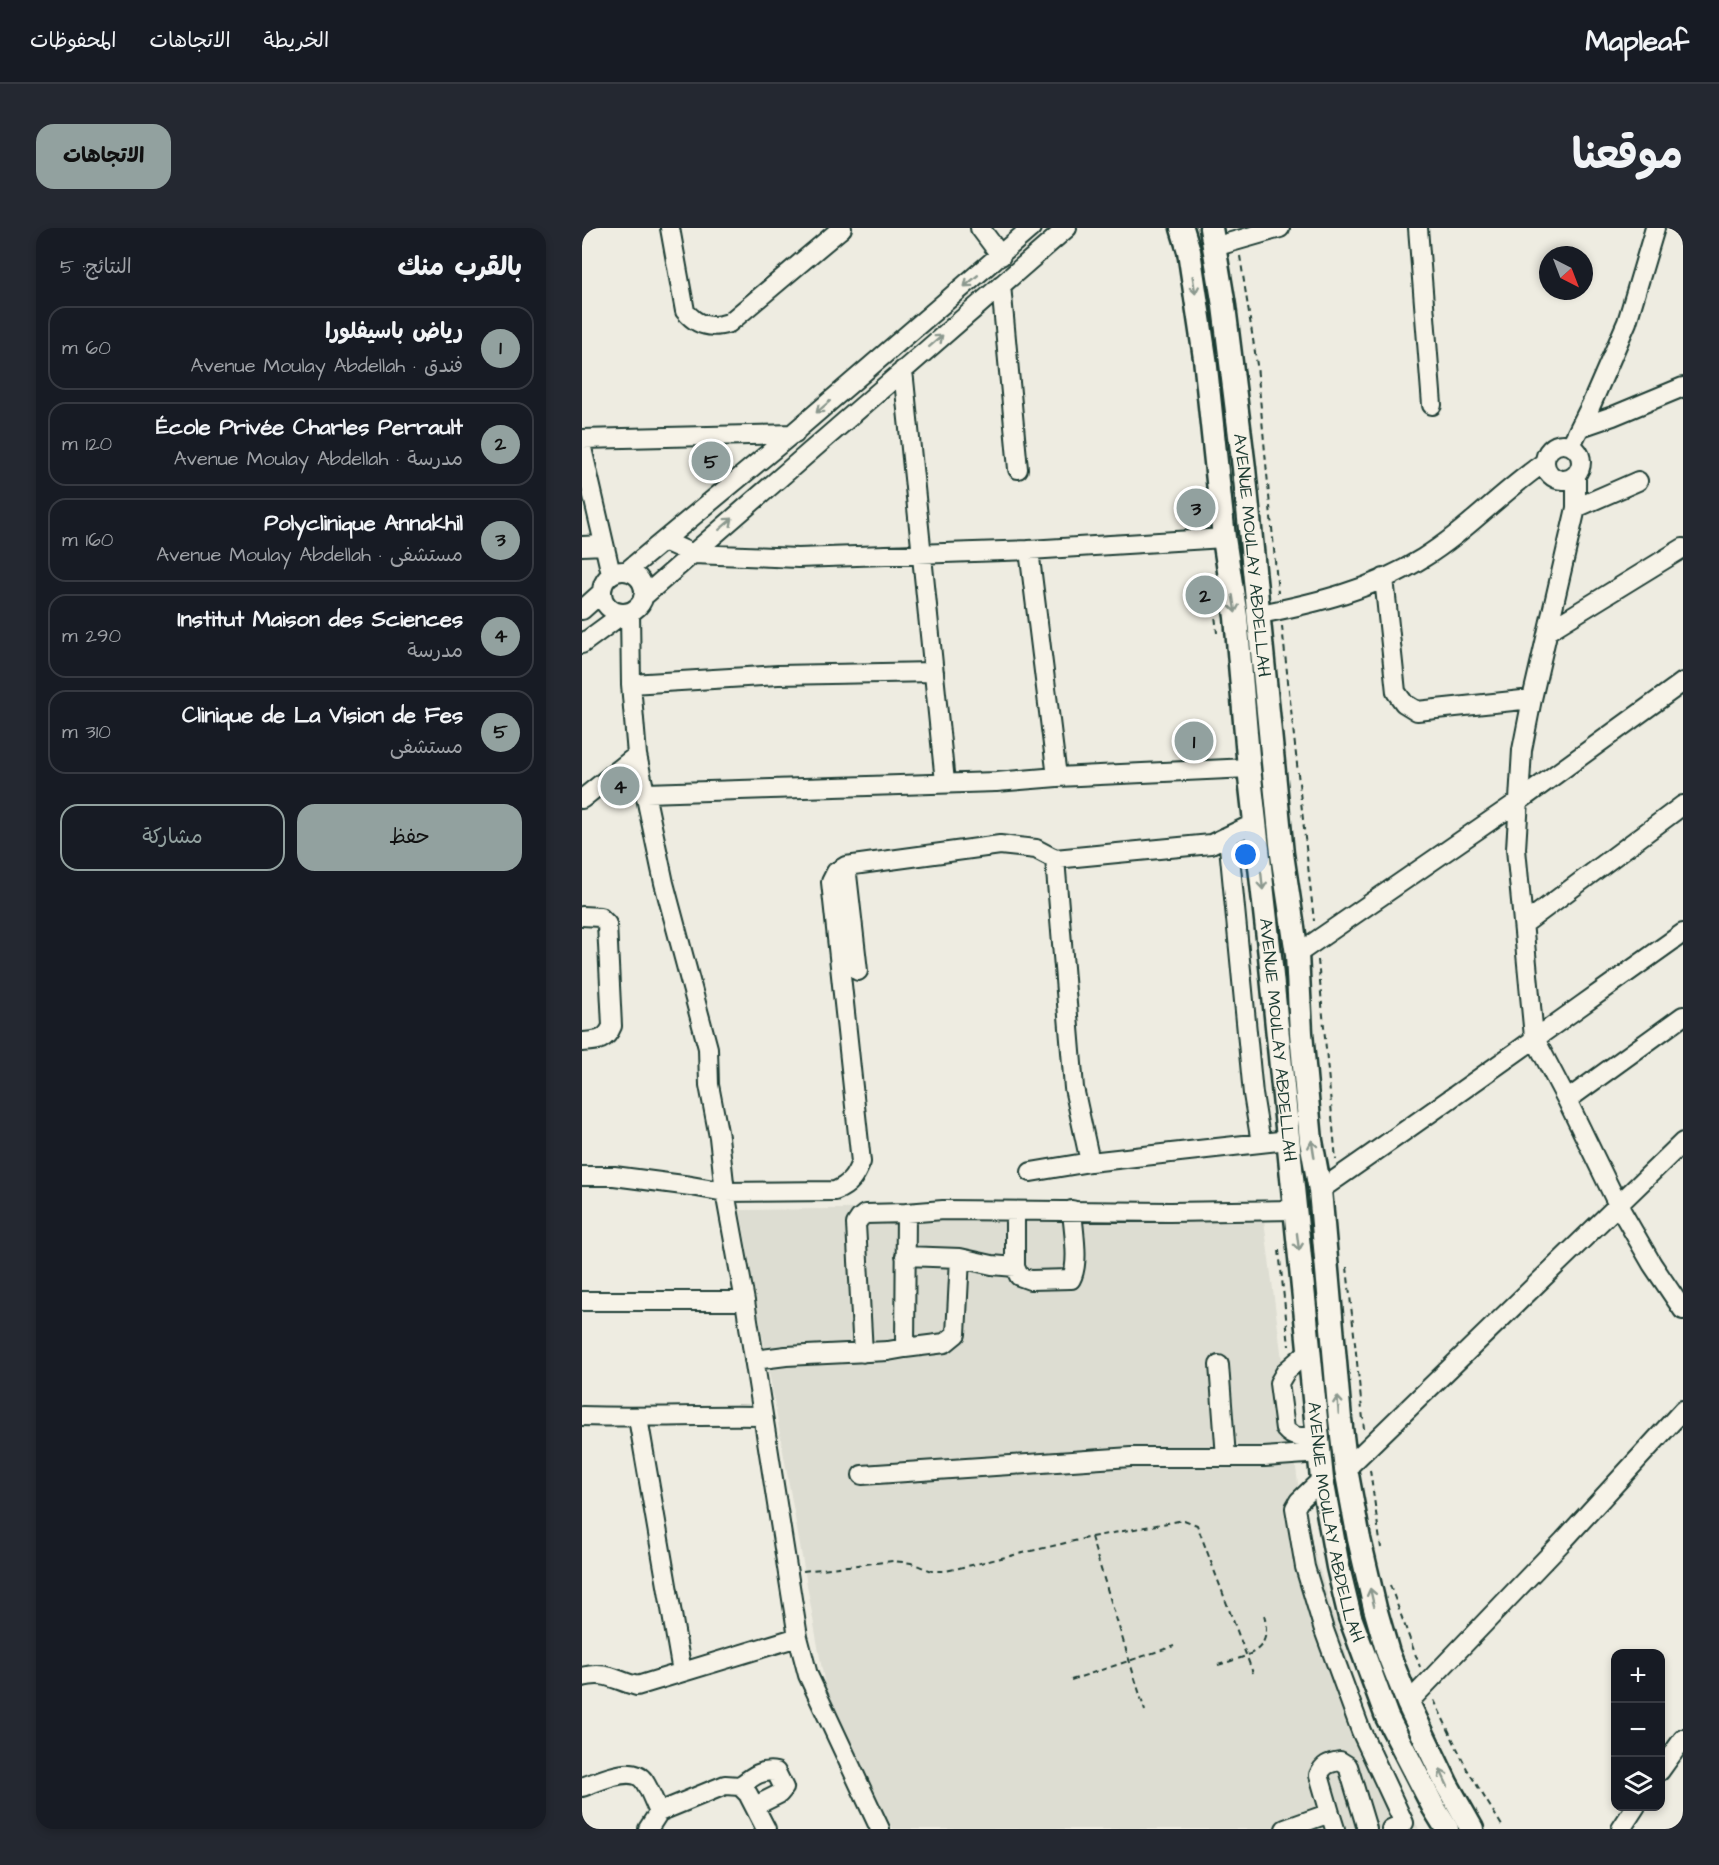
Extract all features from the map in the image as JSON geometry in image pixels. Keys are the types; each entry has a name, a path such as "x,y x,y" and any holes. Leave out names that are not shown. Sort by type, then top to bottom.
{"main road":[{"name":"AVENUE MOULAY ABDELLAH","path":"1182,228 1188,251 1205,358 1224,538 1236,617 1249,768 1323,1479 1338,1568 1350,1617 1388,1717 1447,1829"},
{"name":"AVENUE MOULAY ABDELLAH","path":"1213,237 1270,612 1282,854 1297,954 1301,1033 1311,1141 1329,1184 1331,1331 1346,1469 1359,1539 1388,1653 1408,1703 1447,1785 1472,1829"}],"street":[{"path":"670,228 685,311 691,319 703,325 719,326 729,323 842,228"},
{"path":"980,228 1001,256"},
{"path":"582,610 601,593 604,582 664,541 1001,256 1031,228"},
{"path":"582,644 638,606 643,597 1067,228"},
{"path":"1213,237 1238,240 1280,228"},
{"path":"1418,228 1432,405"},
{"path":"1571,445 1627,322 1655,228"},
{"path":"1001,285 1018,469"},
{"path":"903,370 945,782"},
{"path":"1581,427 1683,387"},
{"path":"582,439 792,434 826,438"},
{"path":"1270,612 1309,604 1384,578 1423,558 1545,462 1551,449 1557,445 1571,445 1581,456 1581,470 1576,476 1563,481 1550,475 1545,462"},
{"path":"582,448 604,545 619,573"},
{"path":"1576,476 1576,508 1522,750 1516,849 1534,1038 1618,1205 1652,1264 1682,1308"},
{"path":"1576,508 1638,481"},
{"path":"664,541 693,554 798,558 1029,550 1224,538"},
{"path":"582,546 604,545"},
{"path":"1548,631 1683,548"},
{"path":"1029,550 1057,777"},
{"path":"619,573 637,576 643,586 643,597"},
{"path":"1384,578 1396,692 1404,703 1417,711 1532,699"},
{"path":"601,593 609,608 619,613 627,612"},
{"path":"627,612 638,755 664,882 705,1028 709,1085 725,1192 745,1301 798,1636 808,1674 879,1829"},
{"path":"631,684 778,675 934,672"},
{"path":"1297,954 1519,801 1683,682"},
{"path":"582,799 638,755"},
{"path":"646,793 996,782 1249,768"},
{"path":"1524,924 1683,805"},
{"path":"582,1176 614,1176 725,1192 836,1191 847,1186 861,1162 831,882 836,872 846,866 1000,845 1036,849 1055,860 1211,844 1255,823"},
{"path":"1228,836 1253,1094 1261,1143"},
{"path":"1055,860 1074,1088 1090,1162"},
{"path":"846,866 858,971"},
{"path":"582,916 600,917 607,924 612,1026 608,1035 599,1041 582,1042"},
{"path":"1329,1184 1683,933"},
{"path":"1567,1100 1683,1016"},
{"path":"1031,1172 1090,1162 1288,1140"},
{"path":"1346,1469 1683,1142"},
{"path":"863,1353 856,1224 865,1214 925,1210 1170,1212 1294,1210"},
{"path":"1015,1212 1015,1267 1019,1276 1030,1280 1071,1279 1075,1272 1072,1210"},
{"path":"905,1348 906,1213"},
{"path":"905,1256 960,1258 1015,1267"},
{"path":"754,1360 786,1356 863,1353 945,1343 956,1334 960,1258"},
{"path":"582,1301 745,1301"},
{"path":"1310,1350 1286,1371 1279,1383 1285,1429 1290,1434 1319,1444"},
{"path":"1219,1365 1226,1457"},
{"path":"1408,1703 1564,1540 1683,1410"},
{"path":"582,1416 638,1418 691,1415 762,1416"},
{"path":"638,1418 682,1672"},
{"path":"862,1474 1131,1457 1226,1457 1319,1444"},
{"path":"1323,1479 1299,1501 1295,1508 1305,1567 1324,1630 1360,1731 1401,1827"},
{"path":"582,1677 592,1674 609,1675 623,1683 637,1686 798,1636"},
{"path":"1665,1765 1683,1739"},
{"path":"1285,1829 1332,1821 1319,1775 1322,1767 1340,1761 1348,1766 1367,1829"},
{"path":"740,1786 755,1774 767,1771 776,1772 784,1788 778,1794 755,1806"},
{"path":"582,1786 625,1773 637,1774 644,1781 659,1812"},
{"path":"648,1829 659,1812 724,1785 740,1786 748,1794 766,1829"},
{"path":"1621,1829 1633,1811"}],"path":[{"path":"1238,240 1257,365 1270,612 1316,942 1329,1184"},
{"path":"1346,1260 1366,1449 1381,1548"},
{"path":"787,1572 893,1562 911,1563 932,1571 946,1571 1091,1537 1184,1520 1197,1525 1253,1673"},
{"path":"1091,1537 1145,1711"},
{"path":"1388,1576 1427,1684 1467,1769 1504,1829"},
{"path":"1218,1665 1247,1656 1263,1644 1268,1630 1264,1614"},
{"path":"1071,1680 1174,1646"}],"shaded area":[{"path":"1262,1205 1302,1514 1374,1742 1419,1829 893,1829 827,1697 740,1210"}],"place":[{"name":"Clinique de La Vision de Fes","path":"711,461"},
{"name":"Polyclinique Annakhil","path":"1196,508"},
{"name":"École Privée Charles Perrault","path":"1205,595"},
{"name":"رياض باسيفلورا","path":"1194,741"},
{"name":"Institut Maison des Sciences","path":"620,786"}]}
